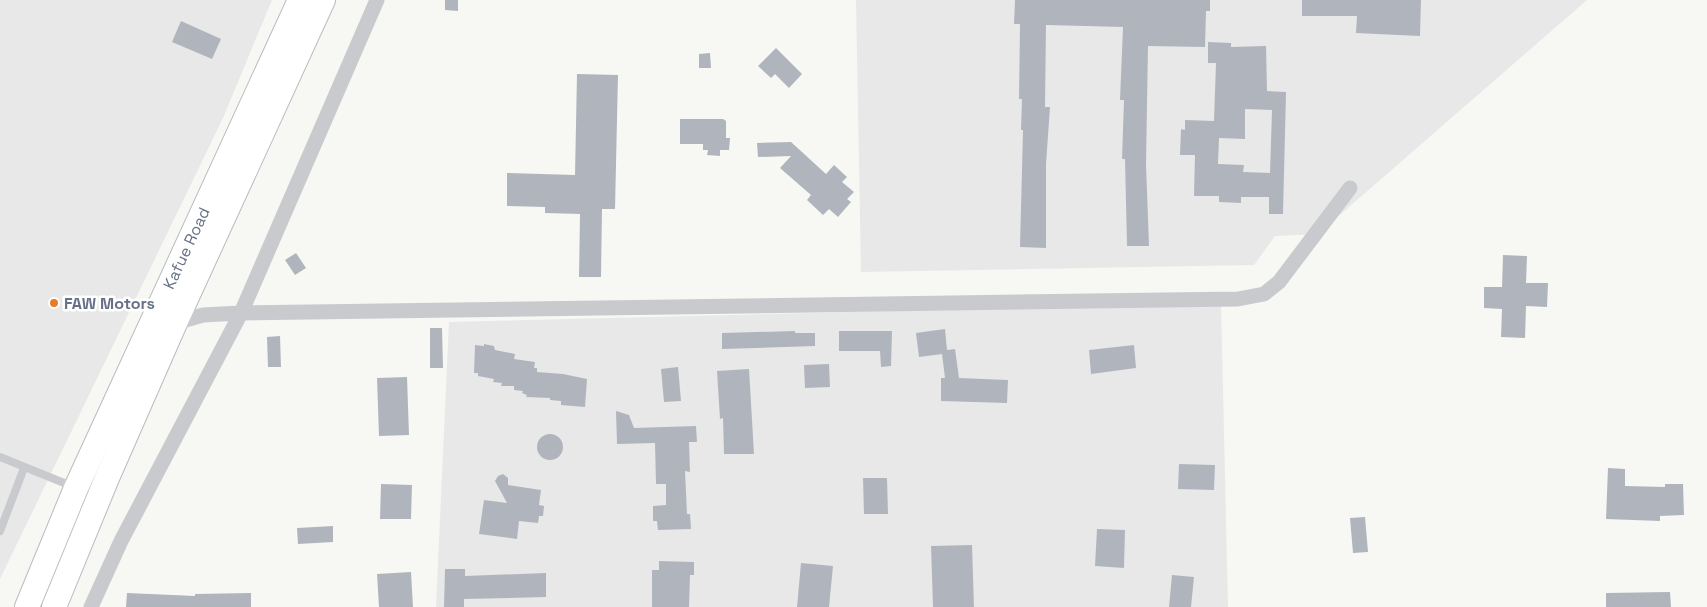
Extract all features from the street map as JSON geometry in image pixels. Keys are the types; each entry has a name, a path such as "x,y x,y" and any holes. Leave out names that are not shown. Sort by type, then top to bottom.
{"main road":[{"name":"Kafue Road","path":"27,607 76,488 300,0"},
{"name":"Kafue Road","path":"54,607 107,478 175,323 323,0"}],"street":[{"path":"91,607 121,541 241,313 377,0"},
{"path":"175,323 203,315 241,313 1238,298 1264,294 1279,282 1350,188"}],"lane":[{"path":"0,457 76,488"},
{"path":"0,531 24,468"}],"shaded area":[{"path":"0,0 272,0 223,118 0,579"},
{"path":"856,0 1587,0 1318,234 1275,236 1254,265 861,272"},
{"path":"1221,303 1228,607 436,607 449,322"}],"building":[{"path":"445,0 458,0 458,11 445,10"},
{"path":"1015,0 1210,0 1210,11 1206,11 1205,47 1148,46 1146,164 1149,246 1127,246 1125,159 1122,159 1124,100 1120,100 1123,27 1046,25 1045,107 1050,107 1046,164 1046,248 1020,247 1023,130 1021,130 1022,99 1019,99 1020,24 1014,24"},
{"path":"1302,0 1421,0 1420,36 1356,33 1357,16 1302,16"},
{"path":"181,21 221,39 212,59 172,42"},
{"path":"1208,42 1231,43 1231,47 1266,46 1267,91 1286,92 1283,214 1269,214 1269,197 1241,197 1241,203 1219,202 1219,196 1194,196 1195,155 1180,155 1181,129 1185,130 1185,120 1214,121 1216,63 1208,63","holes":["1245,109 1272,110 1270,173 1243,172 1244,165 1218,164 1219,138 1245,139"]},
{"path":"776,48 802,74 789,88 775,74 771,78 758,66"},
{"path":"710,53 711,68 699,68 699,54"},
{"path":"577,74 618,75 615,209 602,209 601,277 579,277 580,214 545,213 545,207 507,206 507,173 575,175"},
{"path":"680,119 723,119 726,121 726,138 730,138 729,150 720,150 720,156 707,155 708,150 703,150 703,144 680,144"},
{"path":"791,142 826,174 834,165 847,177 842,182 854,192 847,199 851,202 838,217 829,209 823,215 807,200 811,195 780,168 791,156 758,157 757,143"},
{"path":"296,253 306,268 295,275 285,260"},
{"path":"1503,255 1527,256 1526,283 1548,283 1547,307 1526,306 1525,338 1501,337 1502,309 1484,308 1484,287 1502,287"},
{"path":"430,328 442,328 443,368 430,368"},
{"path":"945,329 947,350 955,349 959,378 1008,380 1007,403 941,401 941,378 945,378 942,354 919,357 916,333"},
{"path":"795,331 795,333 815,333 815,346 722,349 722,333"},
{"path":"839,331 892,331 891,366 881,367 880,351 839,351"},
{"path":"280,336 281,367 268,367 267,337"},
{"path":"484,344 494,346 495,350 515,354 514,359 535,362 534,368 537,368 537,372 563,374 587,379 585,407 561,405 561,401 550,400 550,398 526,397 527,395 522,393 523,391 514,390 514,386 501,386 502,383 493,382 494,379 478,376 478,373 474,373 475,345 484,346"},
{"path":"1134,345 1136,368 1091,374 1089,350"},
{"path":"829,364 830,387 805,388 804,365"},
{"path":"678,367 681,401 664,402 661,369"},
{"path":"749,369 754,454 724,454 723,418 720,419 717,371"},
{"path":"407,377 409,435 379,436 377,378"},
{"path":"616,411 629,415 634,428 696,426 697,442 689,442 690,472 685,471 687,514 690,514 691,529 658,530 657,521 653,521 653,506 666,505 666,484 656,484 655,443 617,444"},
{"path":"550,434 559,438 563,447 559,456 550,460 541,456 537,447 541,438"},
{"path":"1179,464 1215,465 1214,490 1178,489"},
{"path":"1608,468 1625,469 1625,486 1665,487 1665,484 1683,484 1684,515 1660,516 1660,521 1606,519"},
{"path":"503,474 508,478 508,485 541,490 539,505 544,506 543,516 539,516 538,523 519,521 517,539 479,534 484,500 507,503 495,481 498,476"},
{"path":"863,478 887,478 888,514 864,514"},
{"path":"381,484 412,485 411,519 380,519"},
{"path":"1365,517 1368,552 1353,553 1350,518"},
{"path":"333,526 333,542 298,544 297,528"},
{"path":"1097,529 1125,530 1124,568 1095,566"},
{"path":"972,545 974,607 933,607 931,546"},
{"path":"659,561 694,562 694,575 690,575 689,607 652,607 652,570 659,570"},
{"path":"801,563 833,566 829,607 797,607"},
{"path":"445,569 465,569 465,576 546,573 546,597 464,599 464,607 444,607"},
{"path":"411,572 413,607 379,607 377,574"},
{"path":"1172,575 1194,577 1191,607 1169,607"},
{"path":"1670,592 1671,607 1606,607 1606,593"},
{"path":"127,593 195,596 195,594 251,593 251,607 126,607"}],"place":[{"name":"FAW Motors","path":"54,303"}]}
